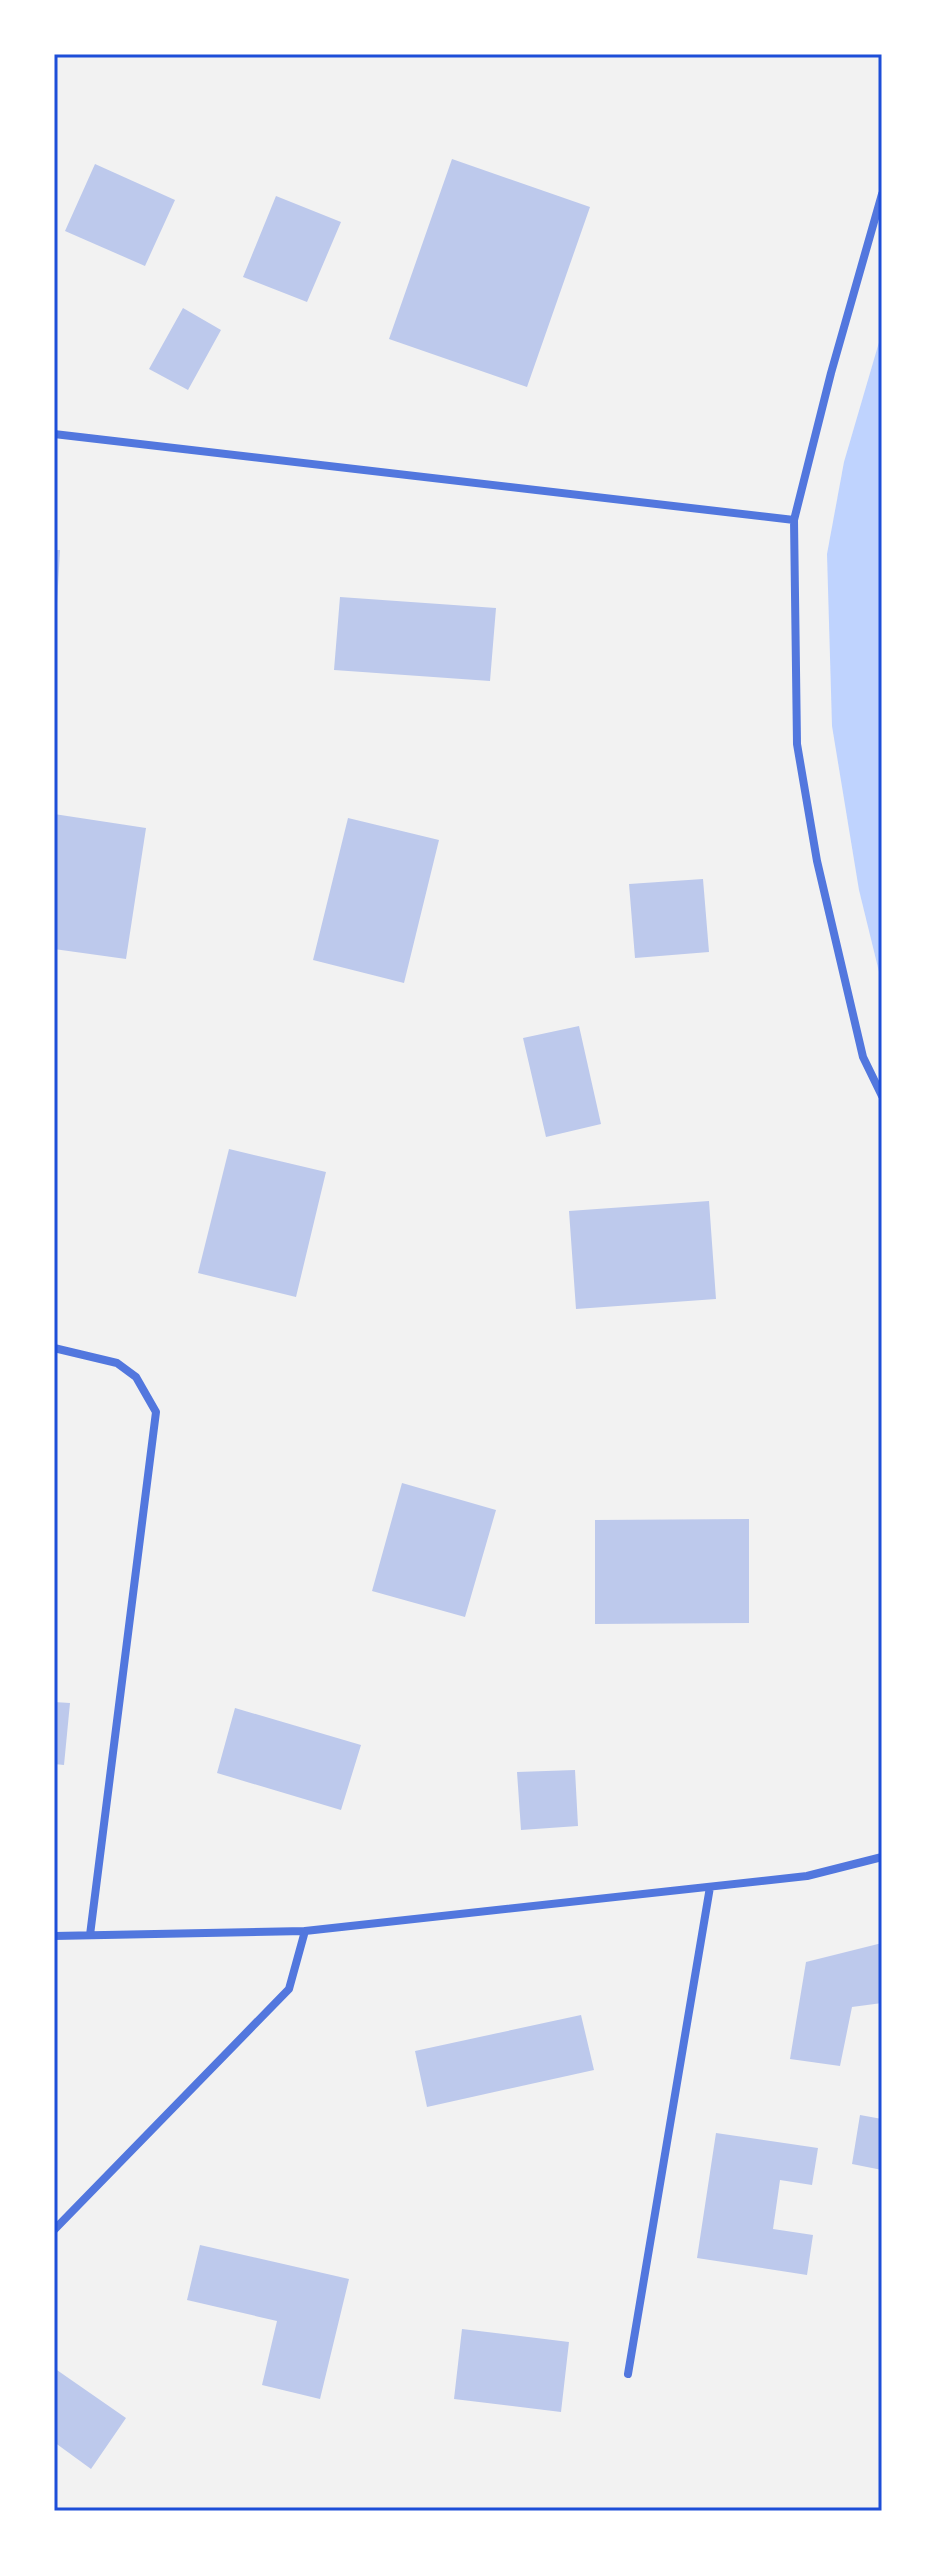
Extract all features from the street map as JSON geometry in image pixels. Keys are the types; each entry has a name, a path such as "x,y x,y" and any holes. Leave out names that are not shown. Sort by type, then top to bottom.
{"street":[{"path":"882,194 831,373 794,520 797,744 817,861 863,1057 882,1096"},
{"path":"54,434 794,520"},
{"path":"54,1348 117,1363 136,1377 156,1412 90,1935"},
{"path":"54,1936 305,1931 807,1876 882,1857"},
{"path":"628,2374 710,1887"},
{"path":"54,2230 289,1989 305,1931"}],"water":[{"path":"882,332 882,984 859,890 832,726 827,554 844,462"}],"building":[{"path":"452,159 590,207 527,387 389,339"},
{"path":"95,164 175,200 145,266 65,231"},
{"path":"276,196 341,222 307,302 243,277"},
{"path":"183,308 221,330 188,390 149,369"},
{"path":"54,550 60,550 56,621 54,621"},
{"path":"340,597 496,608 490,681 334,670"},
{"path":"54,814 146,828 126,959 54,949"},
{"path":"348,818 439,840 404,983 313,960"},
{"path":"703,879 709,952 635,958 629,884"},
{"path":"579,1026 601,1124 546,1137 523,1038"},
{"path":"229,1149 326,1172 296,1297 198,1273"},
{"path":"709,1201 716,1299 576,1309 569,1211"},
{"path":"402,1483 496,1510 465,1617 372,1591"},
{"path":"749,1519 749,1623 595,1624 595,1520"},
{"path":"54,1702 70,1703 64,1765 54,1764"},
{"path":"235,1708 361,1745 341,1810 217,1773"},
{"path":"575,1770 578,1826 521,1830 517,1772"},
{"path":"882,1943 882,2003 852,2007 840,2066 790,2059 806,1962"},
{"path":"581,2015 594,2070 427,2107 415,2051"},
{"path":"860,2115 882,2119 882,2170 852,2164"},
{"path":"716,2133 818,2148 812,2185 780,2180 773,2229 813,2235 807,2275 697,2258"},
{"path":"200,2245 349,2279 320,2399 262,2385 277,2321 187,2300"},
{"path":"462,2329 569,2342 561,2412 454,2399"},
{"path":"54,2368 126,2418 91,2469 54,2442"}]}
